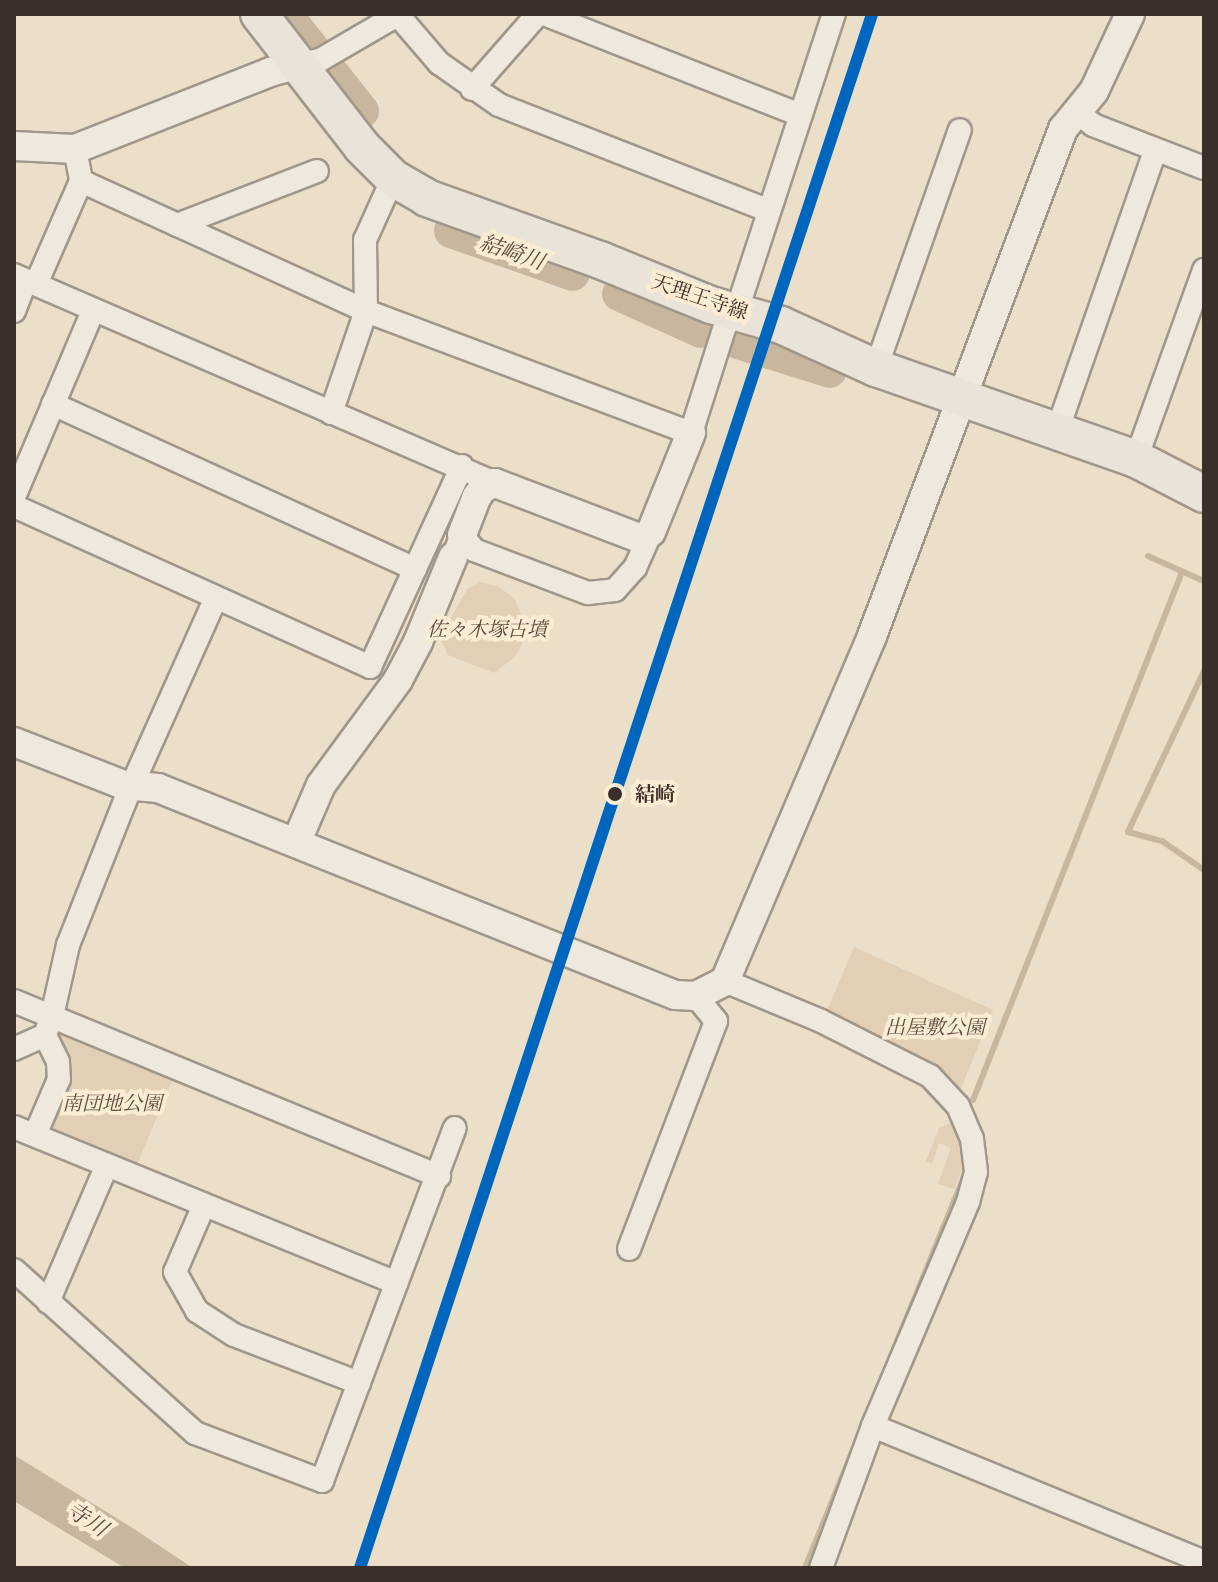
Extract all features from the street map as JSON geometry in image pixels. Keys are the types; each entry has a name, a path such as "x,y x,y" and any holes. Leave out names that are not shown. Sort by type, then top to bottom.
{"main road":[{"name":"天理王寺線","path":"259,14 362,147 393,178 427,198 600,260 711,305 781,325 876,368 1136,459 1204,494"}],"street":[{"path":"14,146 75,149 270,72 320,60 398,14 439,63 499,105 769,211"},
{"path":"472,89 541,14 801,115"},
{"path":"14,742 124,785 158,788 675,995 696,996 725,981 872,636 1063,129 1094,91 1130,14"},
{"path":"463,547 588,593 615,590 635,568 644,540 691,433 725,326 734,310 801,115 830,15"},
{"path":"1076,111 1093,125 1204,168"},
{"path":"876,368 960,130"},
{"path":"14,311 25,280 81,181 75,149"},
{"path":"1057,431 1152,160"},
{"path":"177,225 317,171"},
{"path":"331,413 366,311 365,240 393,178"},
{"path":"81,181 366,311 691,433"},
{"path":"1136,459 1204,270"},
{"path":"25,280 331,413 462,466 495,483 644,540"},
{"path":"14,497 93,311"},
{"path":"53,404 415,569"},
{"path":"14,506 370,667 462,466"},
{"path":"296,843 321,785 398,680 463,547 476,498 483,488 495,483"},
{"path":"216,598 68,945 48,1026 58,1062 59,1079 24,1131 396,1283"},
{"path":"725,981 821,1021 930,1076 958,1106 972,1139 976,1172 968,1202 873,1426 821,1568"},
{"path":"629,1249 716,1021 696,996"},
{"path":"14,1001 48,1026 439,1176"},
{"path":"14,1049 48,1026"},
{"path":"14,1270 195,1433 322,1481 455,1128"},
{"path":"48,1302 107,1165"},
{"path":"204,1205 175,1272 197,1311 234,1335 359,1383"},
{"path":"873,1426 1204,1562"}],"green space":[{"name":"佐々木塚古墳","path":"481,582 499,587 514,598 523,619 522,645 515,657 494,673 448,655 440,638 467,589"},
{"name":"出屋敷公園","path":"854,947 993,1010 958,1096 825,1015"},
{"name":"南団地公園","path":"61,1029 174,1076 136,1167 56,1133 53,1127 72,1079 71,1061 57,1040"},
{"path":"958,1120 972,1169 963,1166 954,1189 938,1184 951,1148 939,1143 932,1164 926,1161 939,1128"}],"water":[{"name":"寺川","path":"14,1455 193,1568 125,1568 14,1501"}],"waterway":[{"name":"結崎川","path":"285,14 362,111"},
{"name":"結崎川","path":"451,231 573,274"},
{"name":"結崎川","path":"619,294 701,331"},
{"name":"結崎川","path":"738,342 830,371"},
{"path":"1148,556 1204,581"},
{"path":"973,1100 1182,572"},
{"path":"1204,671 1128,832 1162,841 1204,870"},
{"path":"805,1568 966,1171"}],"transit line":[{"path":"360,1568 872,14"}],"place":[{"name":"結崎","path":"615,794"}]}
